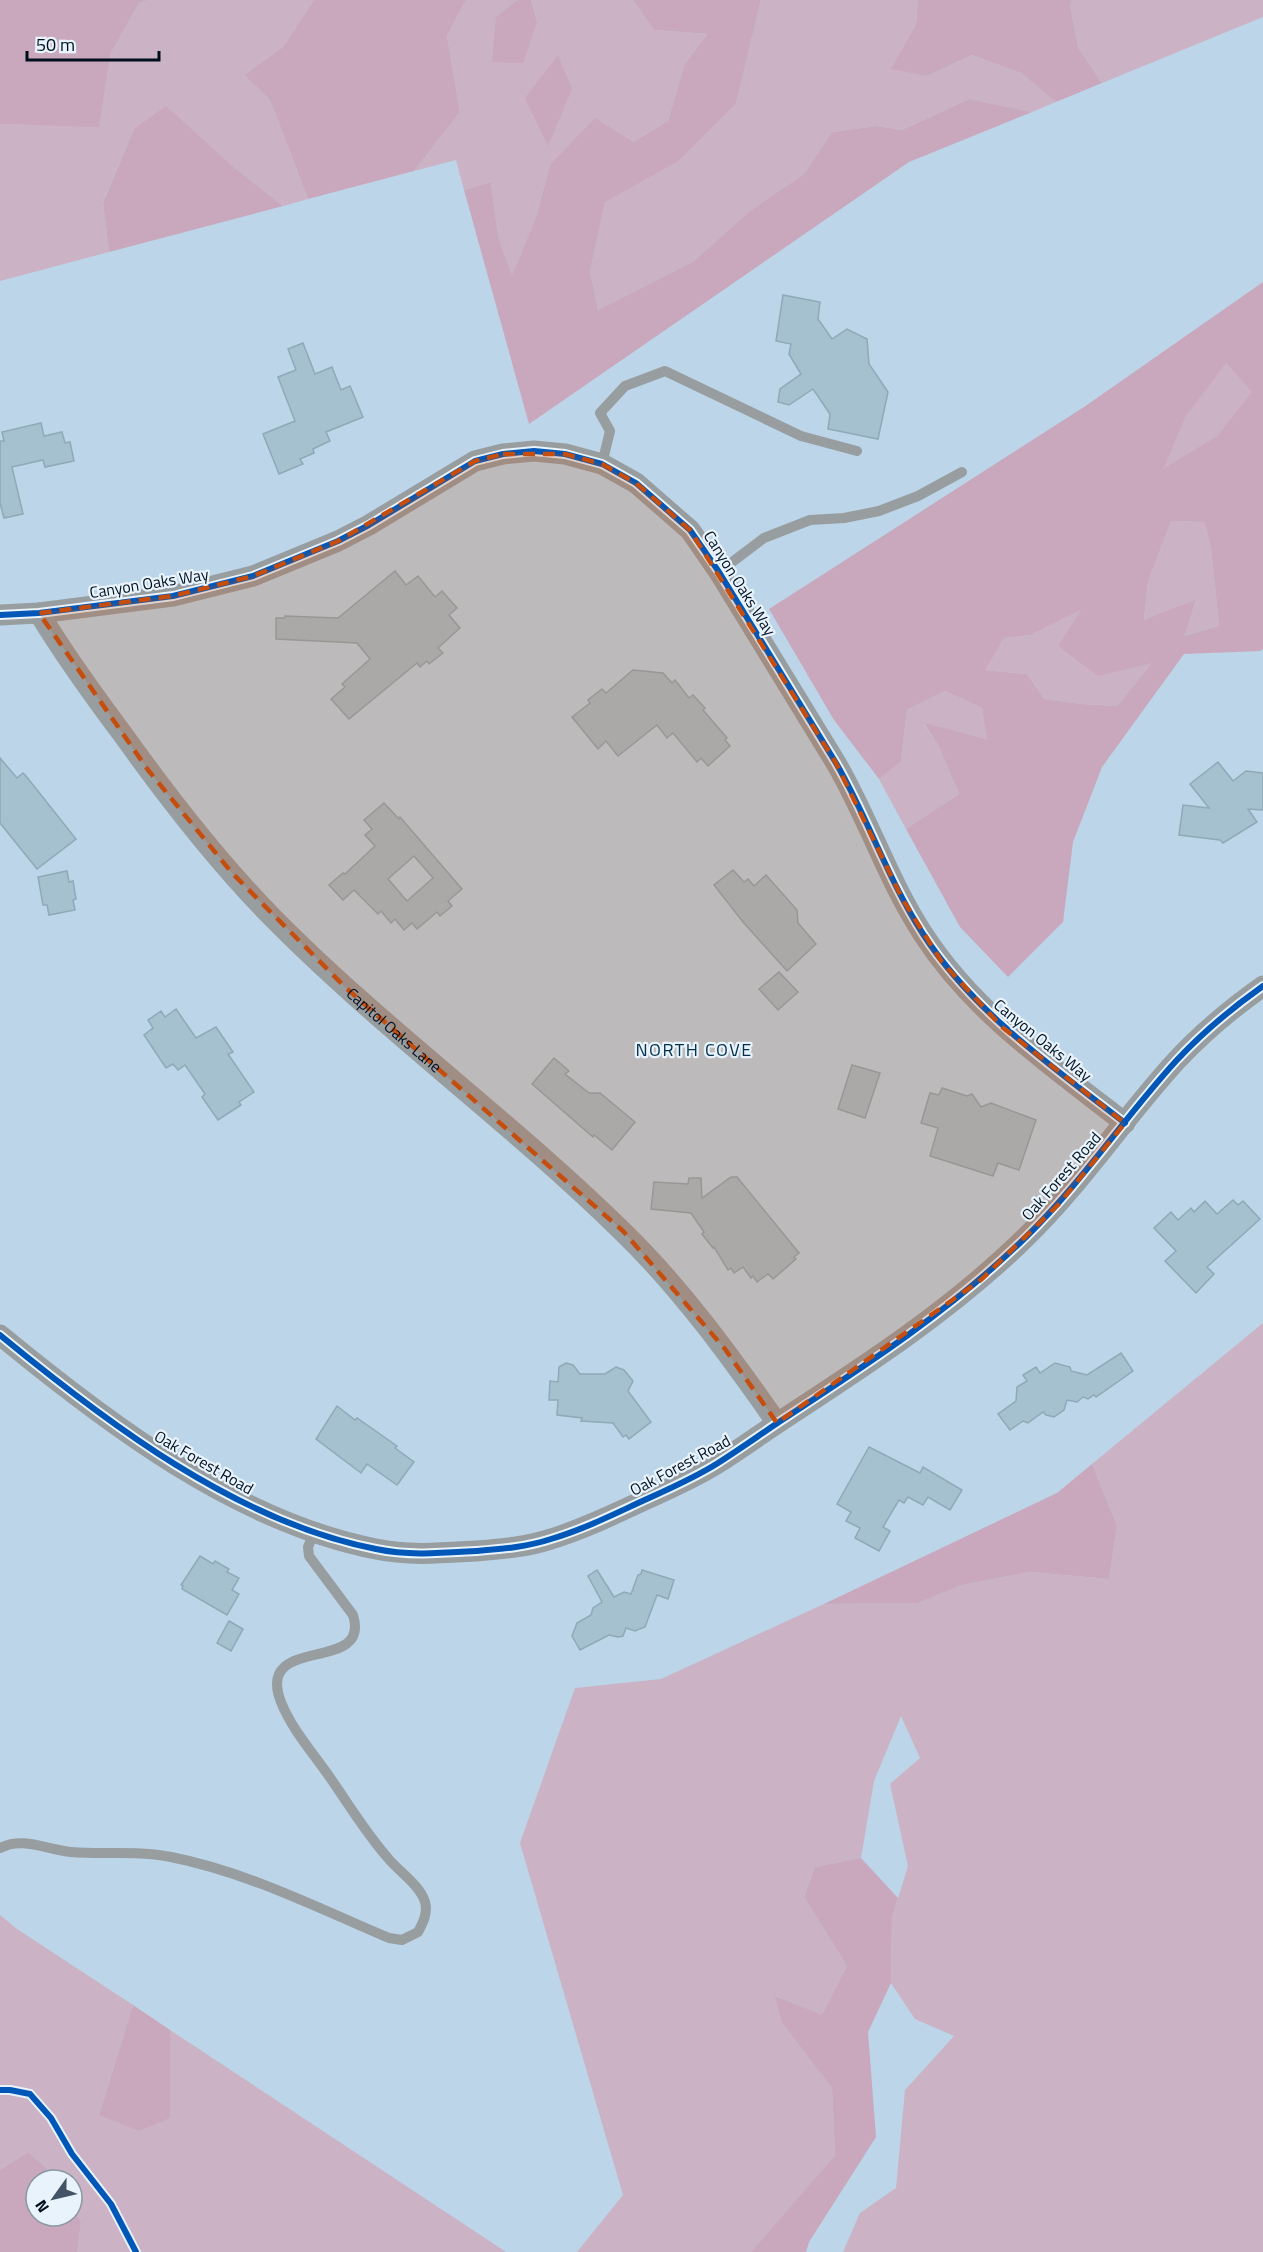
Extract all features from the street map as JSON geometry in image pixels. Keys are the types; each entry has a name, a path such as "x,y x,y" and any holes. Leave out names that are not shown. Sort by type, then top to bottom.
{"street":[{"name":"Canyon Oaks Way","path":"0,615 39,613 173,596 253,576 338,541 369,525 475,461 503,454 534,451 566,454 602,464 636,483 690,530 847,782 903,900 942,962 1002,1026 1125,1123"},
{"name":"Capitol Oaks Lane","path":"39,613 64,654 148,770 231,873 270,915 346,988 623,1231 672,1284 718,1341 777,1424"},
{"name":"Oak Forest Road","path":"0,1335 74,1396 163,1457 290,1525 379,1550 431,1554 512,1548 549,1540 591,1525 716,1465 918,1329 981,1280 1059,1204 1171,1067 1210,1027 1263,986"}],"lane":[{"path":"602,464 610,431 600,413 625,386 665,371 801,436 857,451"},
{"path":"718,572 764,538 810,520 844,518 879,511 918,496 962,472"},
{"path":"0,1848 21,1842 69,1852 152,1854 206,1864 240,1875 389,1938 402,1940 418,1932 426,1911 421,1893 386,1856 296,1729 277,1688 282,1669 289,1663 300,1658 340,1649 350,1642 354,1633 353,1615 312,1564 308,1547 314,1533"}],"highlighted area":[{"path":"503,454 565,454 602,464 636,483 690,530 836,763 903,900 942,962 1002,1027 1125,1123 1059,1204 981,1280 777,1423 725,1349 623,1231 346,988 232,873 148,770 39,613 173,596 253,576 338,541 475,461"}],"shaded area":[{"path":"0,0 148,0 139,3 111,53 99,127 0,124"},
{"path":"148,0 314,0 283,47 244,75 270,100 308,199 283,206 231,165 134,129 103,201 109,252 0,281 0,124 99,126 111,53 139,3"},
{"path":"314,0 466,0 447,36 460,112 414,171 308,199 270,100 244,75 283,47"},
{"path":"466,0 517,0 496,17 537,22 531,0 633,0 654,30 709,34 684,65 668,121 633,142 550,165 536,217 512,277 498,236 491,182 464,190 456,160 414,171 460,112 447,36"},
{"path":"517,0 531,0 537,22 523,63 492,62 496,17"},
{"path":"633,0 761,0 736,104 679,161 605,202 590,271 598,310 694,261 751,210 804,174 832,132 877,126 902,130 969,99 1032,112 909,162 529,424 464,190 491,182 498,236 512,276 536,217 550,165 595,118 633,142 668,121 684,65 708,34 654,30"},
{"path":"761,0 918,0 916,24 892,68 927,76 972,55 1021,73 1056,102 1032,112 969,99 902,130 877,126 832,132 804,174 751,210 694,261 598,310 590,271 605,201 679,161 736,104"},
{"path":"918,0 1072,0 1070,5 1078,47 1102,83 1056,102 1021,73 972,55 927,76 891,69 916,24"},
{"path":"1072,0 1263,0 1263,17 1102,83 1078,47 1070,5"},
{"path":"558,55 572,89 548,146 525,98"},
{"path":"166,106 231,165 283,206 109,252 103,202 134,129"},
{"path":"1263,282 1263,649 1260,651 1184,654 1102,767 1073,842 1063,922 1008,977 960,927 906,829 959,794 939,747 924,723 987,739 982,708 945,691 907,710 901,761 879,779 834,720 769,609 1084,407","holes":["1226,363 1252,392 1217,436 1164,468 1186,416","1171,521 1205,522 1211,547 1219,626 1184,636 1196,600 1144,620 1148,582","1081,610 1058,646 1098,676 1152,663 1117,706 1044,699 1027,674 985,670 1004,638 1030,635"]},
{"path":"1225,362 1253,392 1217,436 1163,469 1186,416"},
{"path":"1171,521 1206,522 1211,546 1219,626 1183,636 1196,601 1144,621 1148,582"},
{"path":"1082,609 1058,647 1153,662 1117,706 1044,699 1027,674 984,670 1004,638 1030,635"},
{"path":"945,691 982,708 988,739 924,724 939,747 959,794 906,829 879,779 901,760 907,710"},
{"path":"1263,1323 1263,2252 843,2252 860,2213 896,2188 905,2090 954,2036 915,2019 891,1983 892,1918 908,1866 890,1784 920,1758 901,1716 874,1781 861,1858 815,1867 804,1897 847,1966 822,2016 776,1996 782,2023 832,2088 835,2155 751,2252 577,2252 623,2195 520,1843 575,1688 661,1679 824,1604 918,1603 962,1585 1030,1572 1109,1579 1117,1526 1092,1464"},
{"path":"1092,1464 1117,1526 1109,1579 1030,1572 962,1585 918,1603 824,1604 1057,1493"},
{"path":"861,1858 898,1898 892,1918 891,1983 868,2032 876,2137 809,2242 806,2252 751,2252 835,2155 832,2088 782,2023 775,1996 822,2015 847,1966 804,1897 815,1867"},
{"path":"0,1915 17,1929 133,2005 99,2115 170,2118 170,2030 506,2252 77,2252 80,2228 84,2228 84,2168 46,2168 28,2152 0,2170"},
{"path":"133,2005 170,2030 170,2118 139,2131 99,2115"},
{"path":"28,2152 46,2168 24,2168 24,2228 80,2228 77,2252 0,2252 0,2170"}],"building":[{"path":"783,295 820,302 818,319 832,339 847,329 867,339 869,364 888,392 878,439 828,429 830,414 813,389 789,405 778,402 780,389 801,374 789,354 791,344 776,341"},
{"path":"303,343 315,374 332,367 341,390 350,386 363,417 326,432 330,441 313,449 314,453 300,459 303,464 279,474 263,434 295,421 278,377 296,370 288,349"},
{"path":"41,423 44,436 62,432 65,443 70,442 74,461 45,467 43,460 12,467 23,514 4,518 0,503 0,441 4,441 2,432"},
{"path":"395,571 406,585 418,576 435,597 442,591 457,608 449,615 460,628 438,648 443,653 429,664 427,661 420,667 417,663 349,719 331,699 345,687 342,684 370,659 357,643 276,639 276,618 285,618 285,616 338,618"},
{"path":"633,670 663,673 672,683 675,680 689,698 693,695 705,708 703,710 727,738 725,740 730,746 708,766 701,758 697,762 673,733 667,738 657,725 618,756 606,741 598,749 572,717 590,703 588,700 602,689 606,693"},
{"path":"0,758 17,778 23,773 26,776 76,839 37,869 0,823"},
{"path":"1218,762 1233,781 1246,771 1263,773 1263,810 1248,809 1257,822 1223,843 1220,840 1179,835 1183,805 1209,808 1190,784"},
{"path":"384,803 399,819 400,817 462,889 448,901 452,906 440,916 437,912 417,929 412,923 404,930 395,919 391,923 381,911 378,914 354,890 343,900 329,885 343,873 345,874 375,846 365,835 372,829 364,820","holes":["414,856 433,878 407,901 388,879"]},
{"path":"733,870 744,882 748,879 754,886 766,875 797,910 798,923 816,944 787,971 743,922 714,885"},
{"path":"67,871 69,882 73,881 75,910 49,915 47,905 43,905 38,877"},
{"path":"779,972 798,992 778,1010 759,989"},
{"path":"176,1009 196,1038 216,1027 233,1052 228,1054 254,1092 239,1102 241,1105 218,1120 202,1097 205,1094 185,1065 178,1070 173,1064 166,1068 144,1035 153,1028 148,1020 161,1011 165,1017"},
{"path":"554,1058 569,1071 565,1074 589,1093 600,1093 635,1122 612,1150 594,1135 593,1137 532,1084"},
{"path":"852,1065 880,1073 865,1118 838,1109"},
{"path":"942,1088 967,1096 972,1094 981,1107 991,1103 1036,1120 1019,1170 998,1163 993,1176 930,1156 938,1128 921,1123 930,1093 939,1095"},
{"path":"731,1177 737,1177 799,1253 794,1257 796,1259 773,1279 768,1274 757,1282 743,1267 734,1273 731,1268 728,1270 714,1247 702,1234 704,1232 691,1213 651,1209 654,1182 688,1184 689,1178 701,1178 702,1198"},
{"path":"1233,1200 1238,1205 1243,1201 1260,1219 1207,1267 1214,1274 1196,1293 1165,1261 1176,1251 1154,1228 1171,1212 1178,1220 1191,1208 1194,1212 1205,1201 1217,1214"},
{"path":"1121,1353 1133,1371 1096,1397 1094,1395 1088,1399 1083,1397 1077,1402 1067,1400 1064,1410 1054,1417 1043,1412 1028,1423 1023,1421 1010,1430 998,1414 1016,1401 1017,1387 1027,1381 1023,1375 1036,1367 1040,1373 1055,1363 1070,1367 1071,1371 1087,1375"},
{"path":"566,1363 573,1365 580,1374 605,1374 616,1367 624,1370 633,1381 628,1391 651,1422 629,1439 626,1435 623,1437 613,1423 581,1421 582,1418 557,1415 558,1400 549,1400 550,1381 558,1382 559,1367"},
{"path":"337,1406 397,1446 395,1448 414,1462 397,1485 367,1464 361,1473 316,1439"},
{"path":"869,1447 920,1473 923,1467 962,1490 950,1510 928,1497 923,1505 908,1497 904,1503 899,1500 883,1527 890,1531 879,1551 855,1538 860,1528 846,1521 851,1512 837,1504"},
{"path":"200,1556 213,1564 215,1561 229,1569 227,1572 239,1578 232,1590 239,1594 227,1615 182,1589 181,1585"},
{"path":"597,1570 614,1597 624,1592 631,1594 642,1570 674,1580 668,1599 657,1595 645,1627 635,1631 626,1628 623,1636 609,1635 580,1650 572,1636 577,1623 591,1615 593,1608 602,1602 588,1576"},
{"path":"229,1621 243,1629 231,1651 217,1643"}],"cycle path":[{"path":"0,615 39,613 173,596 253,576 338,541 369,525 475,461 503,454 534,451 565,454 602,464 636,483 690,530 719,572 836,763 911,913 943,962 966,989 1016,1037 1125,1123"},
{"path":"0,1335 84,1402 129,1434 224,1493 274,1517 324,1536 401,1553 476,1551 542,1542 594,1523 708,1469 878,1356 940,1311 1027,1236 1085,1172 1186,1051 1218,1021 1263,986"},
{"path":"0,2090 30,2094 51,2118 72,2154 111,2204 136,2252"}],"district":[{"name":"NORTH COVE","path":"694,1049"}]}
